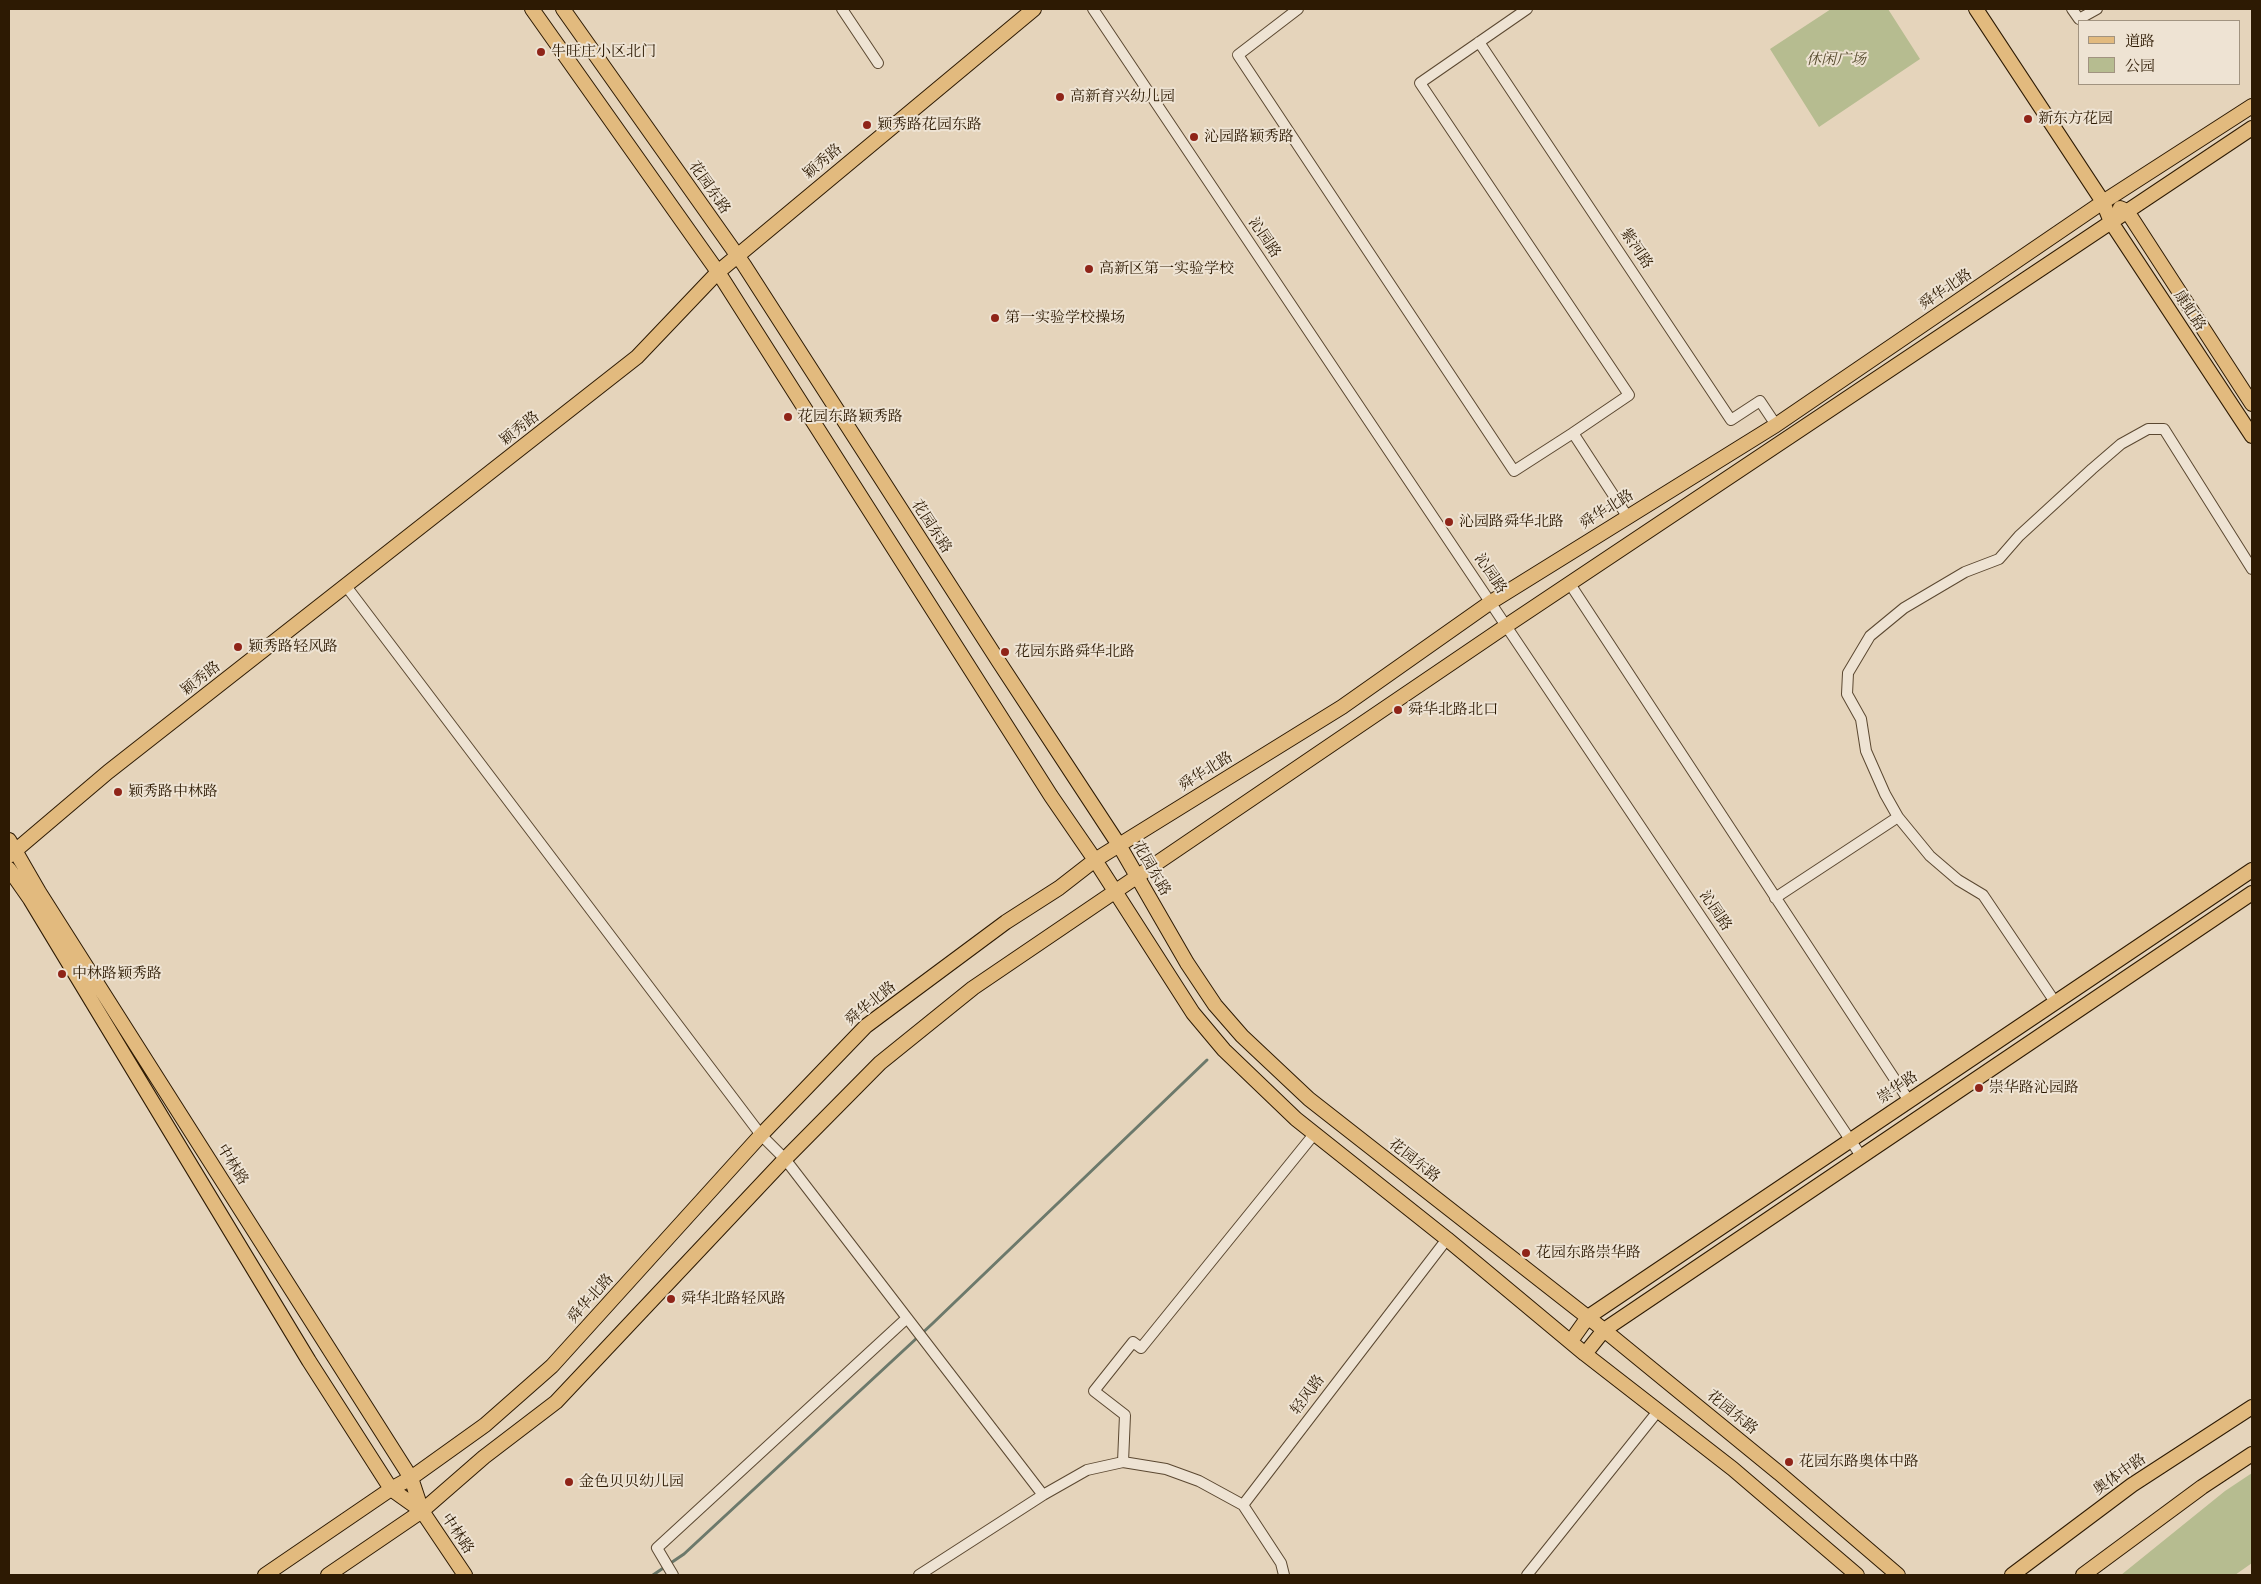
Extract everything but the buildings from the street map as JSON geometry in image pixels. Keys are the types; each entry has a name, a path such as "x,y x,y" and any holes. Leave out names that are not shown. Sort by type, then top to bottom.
{"main road":[{"path":"532,9 718,272 1051,796 1116,892 1193,1013 1224,1050 1296,1119 1447,1239 1585,1354 1732,1469 1857,1575"},
{"name":"花园东路","path":"563,9 737,256 1119,845 1196,977 1215,1005 1242,1036 1309,1100 1588,1317 1779,1473 1898,1575"},
{"name":"颖秀路","path":"11,848 637,356 718,272 1034,9"},
{"name":"康虹路","path":"1976,9 2103,202 2111,222 2252,436"},
{"name":"舜华北路","path":"265,1575 391,1488 411,1478 485,1425 552,1366 761,1134 866,1026 1006,922 1059,888 1095,860 1342,707 1491,602 1776,425 2103,202 2252,106"},
{"path":"328,1575 422,1511 484,1457 556,1402 785,1159 880,1064 973,988 1506,626 2252,128"},
{"path":"2103,202 2127,211"},
{"name":"康虹路","path":"2127,211 2252,404"},
{"name":"中林路","path":"11,848 411,1478 422,1511 465,1575"},
{"name":"中林路","path":"9,870 30,899 309,1361 391,1488 422,1511"},
{"name":"崇华路","path":"1571,1341 1588,1317 2252,870"},
{"path":"1585,1354 1604,1330 2252,894"},
{"name":"奥体中路","path":"2012,1575 2132,1485 2252,1407"},
{"path":"2083,1575 2202,1487 2252,1454"}],"street":[{"path":"842,9 878,63"},
{"name":"沁园路","path":"1093,9 1861,1156"},
{"path":"1298,9 1238,55 1514,471 1629,395 1420,83 1527,9"},
{"path":"2072,9 2079,19 2097,9"},
{"name":"紫河路","path":"1479,42 1731,420 1760,401 1776,425"},
{"path":"2055,1002 1983,895 1958,880 1930,856 1898,817 1885,794 1866,751 1861,719 1847,694 1848,673 1870,636 1904,608 1965,572 1999,559 2019,536 2121,444 2148,428 2164,429 2252,569"},
{"path":"1573,433 1627,516"},
{"path":"1570,584 1908,1101"},
{"path":"346,586 761,1134 785,1159 1043,1495"},
{"path":"1775,898 1898,817"},
{"path":"1123,1462 1125,1416 1094,1391 1133,1342 1141,1348 1315,1133"},
{"name":"轻风路","path":"1243,1505 1447,1239"},
{"path":"669,1569 657,1548 907,1318"},
{"path":"1527,1575 1658,1411"},
{"path":"919,1575 1043,1495 1087,1470 1123,1462 1166,1469 1199,1482 1243,1505 1281,1563 1284,1575"}],"green space":[{"name":"休闲广场","path":"1831,9 1888,9 1920,59 1819,127 1770,49"},
{"path":"2252,1473 2252,1563 2235,1575 2121,1575 2225,1491"}],"waterway":[{"path":"653,1575 684,1554 932,1324 1207,1060"}],"place":[{"name":"牛旺庄小区北门","path":"541,52"},
{"name":"高新育兴幼儿园","path":"1060,97"},
{"name":"新东方花园","path":"2028,119"},
{"name":"颖秀路花园东路","path":"867,125"},
{"name":"沁园路颖秀路","path":"1194,137"},
{"name":"高新区第一实验学校","path":"1089,269"},
{"name":"第一实验学校操场","path":"995,318"},
{"name":"花园东路颖秀路","path":"788,417"},
{"name":"沁园路舜华北路","path":"1449,522"},
{"name":"颖秀路轻风路","path":"238,647"},
{"name":"花园东路舜华北路","path":"1005,652"},
{"name":"舜华北路北口","path":"1398,710"},
{"name":"颖秀路中林路","path":"118,792"},
{"name":"中林路颖秀路","path":"62,974"},
{"name":"崇华路沁园路","path":"1979,1088"},
{"name":"花园东路崇华路","path":"1526,1253"},
{"name":"舜华北路轻风路","path":"671,1299"},
{"name":"花园东路奥体中路","path":"1789,1462"},
{"name":"金色贝贝幼儿园","path":"569,1482"}]}
